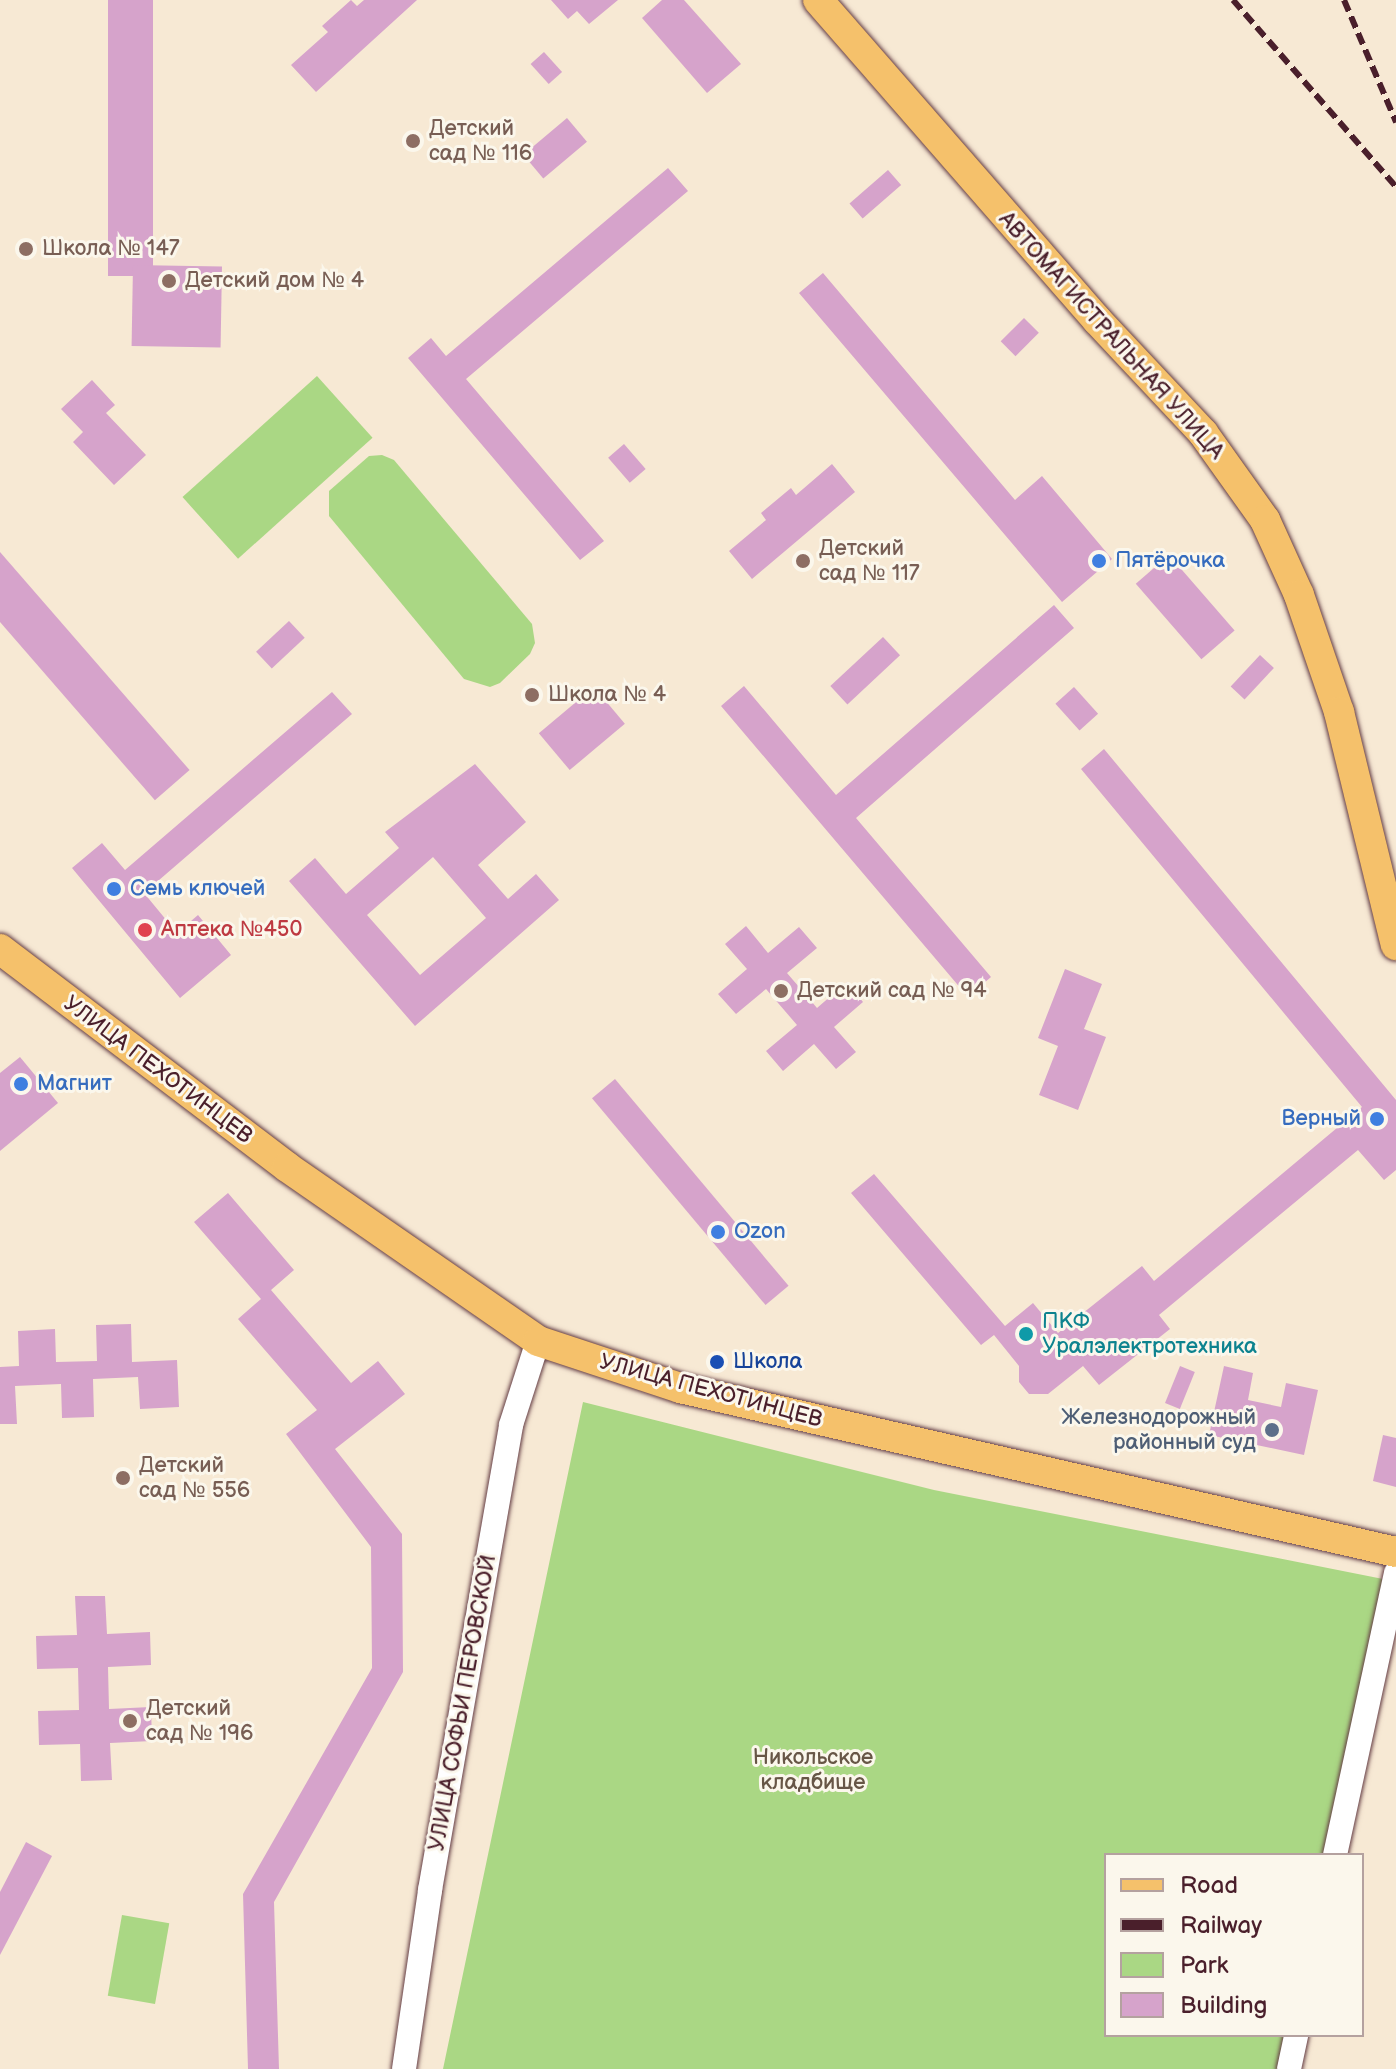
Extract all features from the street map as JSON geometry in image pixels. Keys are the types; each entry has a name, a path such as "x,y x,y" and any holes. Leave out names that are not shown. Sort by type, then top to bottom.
{"main road":[{"name":"АВТОМАГИСТРАЛЬНАЯ УЛИЦА","path":"818,0 1097,320 1203,433 1265,520 1299,595 1339,712 1396,945"},
{"name":"УЛИЦА ПЕХОТИНЦЕВ","path":"0,949 287,1167 538,1341 680,1388 1396,1552"}],"street":[{"name":"УЛИЦА СОФЬИ ПЕРОВСКОЙ","path":"404,2069 511,1425 538,1341"},
{"path":"1335,1853 1396,1572"},
{"path":"1289,2069 1296,2037"}],"green space":[{"path":"317,376 373,438 238,559 182,497"},
{"path":"382,455 394,460 532,624 535,643 530,654 500,683 490,687 464,679 329,516 329,491 369,456"},
{"name":"Никольское кладбище","path":"583,1402 934,1490 1383,1579 1325,1853 1104,1853 1104,2037 1287,2037 1279,2069 443,2069"},
{"path":"122,1915 169,1923 155,2004 108,1996"}],"building":[{"path":"108,0 153,0 153,276 108,276"},
{"path":"351,0 357,6 364,0 417,0 316,92 291,65 328,32 322,26"},
{"path":"551,0 618,0 589,24 577,11 568,19"},
{"path":"662,0 684,0 741,64 707,93 642,18"},
{"path":"544,52 562,72 549,84 531,64"},
{"path":"567,118 587,142 543,178 523,155"},
{"path":"668,168 688,191 466,379 604,541 580,560 408,358 431,338 446,356"},
{"path":"888,170 901,185 863,219 850,203"},
{"path":"133,265 222,267 221,348 132,346"},
{"path":"823,273 1015,500 1042,476 1112,559 1062,602 799,293"},
{"path":"1024,318 1039,333 1016,356 1001,341"},
{"path":"92,380 115,405 106,413 146,455 114,485 73,442 83,432 61,409"},
{"path":"624,444 646,469 630,483 608,458"},
{"path":"832,464 855,492 752,579 729,551 766,520 761,513 791,488 796,495"},
{"path":"0,552 190,770 155,800 0,622"},
{"path":"1169,555 1235,630 1201,659 1136,584"},
{"path":"1054,605 1074,628 856,818 991,977 968,997 721,706 744,686 836,795"},
{"path":"289,621 305,638 272,669 256,652"},
{"path":"883,637 900,655 847,704 830,686"},
{"path":"1260,655 1274,668 1245,699 1231,686"},
{"path":"594,687 625,724 570,770 539,733"},
{"path":"1074,687 1098,714 1080,730 1055,704"},
{"path":"332,692 352,714 144,893 177,933 198,915 231,955 180,998 72,868 102,843 125,870"},
{"path":"1104,749 1396,1100 1396,1170 1384,1180 1358,1150 1159,1315 1170,1329 1099,1385 1083,1366 1048,1394 1029,1394 1019,1382 1019,1366 994,1335 981,1345 851,1193 874,1174 1005,1326 1033,1303 1058,1333 1142,1266 1154,1281 1362,1107 1081,769"},
{"path":"475,764 526,822 478,865 508,899 536,874 559,900 415,1026 289,881 315,858 346,894 399,848 385,832","holes":["433,857 486,918 420,975 367,915"]},
{"path":"746,926 768,953 799,927 817,948 787,973 817,1008 847,982 863,1002 834,1027 856,1052 836,1069 814,1044 783,1071 766,1051 797,1025 766,989 736,1014 718,994 747,969 725,944"},
{"path":"1065,969 1102,984 1084,1029 1106,1037 1078,1110 1039,1095 1058,1046 1038,1038"},
{"path":"20,1057 58,1103 0,1151 0,1073"},
{"path":"615,1079 789,1286 766,1305 592,1098"},
{"path":"228,1193 294,1270 271,1290 351,1383 378,1361 405,1394 335,1449 402,1534 403,1672 274,1902 279,2069 248,2069 243,1894 372,1668 371,1547 286,1434 317,1410 238,1319 261,1299 194,1222"},
{"path":"131,1324 132,1362 177,1360 179,1407 140,1409 138,1377 93,1379 94,1417 62,1418 61,1384 15,1386 17,1424 0,1424 0,1367 19,1366 18,1331 55,1329 56,1362 97,1361 96,1325"},
{"path":"1180,1366 1195,1372 1180,1409 1165,1403"},
{"path":"1224,1366 1253,1373 1248,1400 1281,1407 1286,1383 1318,1390 1304,1455 1209,1435"},
{"path":"1383,1435 1396,1438 1396,1487 1373,1481"},
{"path":"75,1596 105,1596 107,1634 150,1632 151,1665 108,1667 109,1709 151,1707 152,1741 110,1743 112,1780 81,1781 80,1744 39,1745 38,1711 79,1710 78,1668 37,1669 36,1636 77,1635"},
{"path":"26,1842 52,1856 0,1955 0,1892"}],"railway":[{"path":"1233,0 1396,187"},
{"path":"1344,0 1396,122"}],"place":[{"name":"Детский сад № 116","path":"413,141"},
{"name":"Школа № 147","path":"26,249"},
{"name":"Детский дом № 4","path":"169,281"},
{"name":"Детский сад № 117","path":"803,561"},
{"name":"Пятёрочка","path":"1099,561"},
{"name":"Школа № 4","path":"532,695"},
{"name":"Семь ключей","path":"114,889"},
{"name":"Аптека №450","path":"145,930"},
{"name":"Детский сад № 94","path":"781,991"},
{"name":"Магнит","path":"21,1084"},
{"name":"Верный","path":"1377,1119"},
{"name":"Ozon","path":"718,1232"},
{"name":"ПКФ Уралэлектротехника","path":"1026,1334"},
{"name":"Школа","path":"717,1362"},
{"name":"Железнодорожный районный суд","path":"1272,1430"},
{"name":"Детский сад № 556","path":"123,1478"},
{"name":"Детский сад № 196","path":"130,1721"}]}
